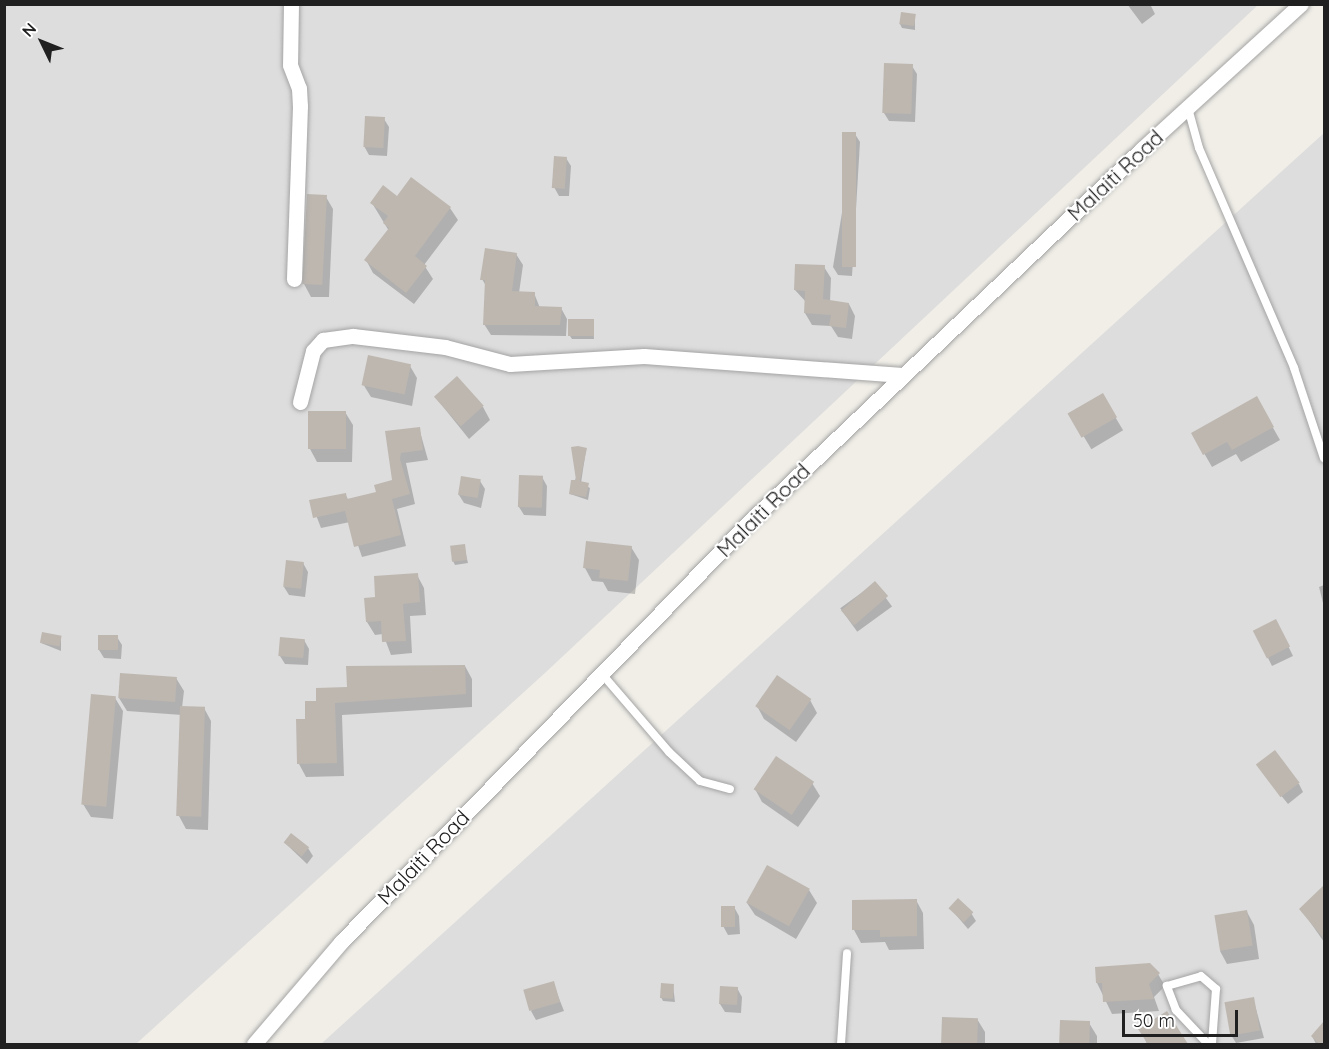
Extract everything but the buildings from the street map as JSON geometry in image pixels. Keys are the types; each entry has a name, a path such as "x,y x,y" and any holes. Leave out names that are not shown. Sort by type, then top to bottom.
{"street":[{"path":"291,4 290,65 298,88 300,106 294,279"},
{"name":"Malaiti Road","path":"254,1044 341,942 748,523 902,375 1301,4"},
{"path":"300,402 313,351 323,340 352,336 445,347 510,364 644,356 902,375"}],"lane":[{"path":"1188,107 1199,148 1294,368 1324,458"},
{"path":"602,674 669,752 700,781 730,789"},
{"path":"840,1044 847,953"},
{"path":"1201,976 1216,989 1210,1044 1176,1010 1167,986 1201,976"}],"shaded area":[{"path":"5,5 1258,5 546,672 136,1044 5,1044"},
{"path":"1324,133 1324,1044 321,1044"}]}
